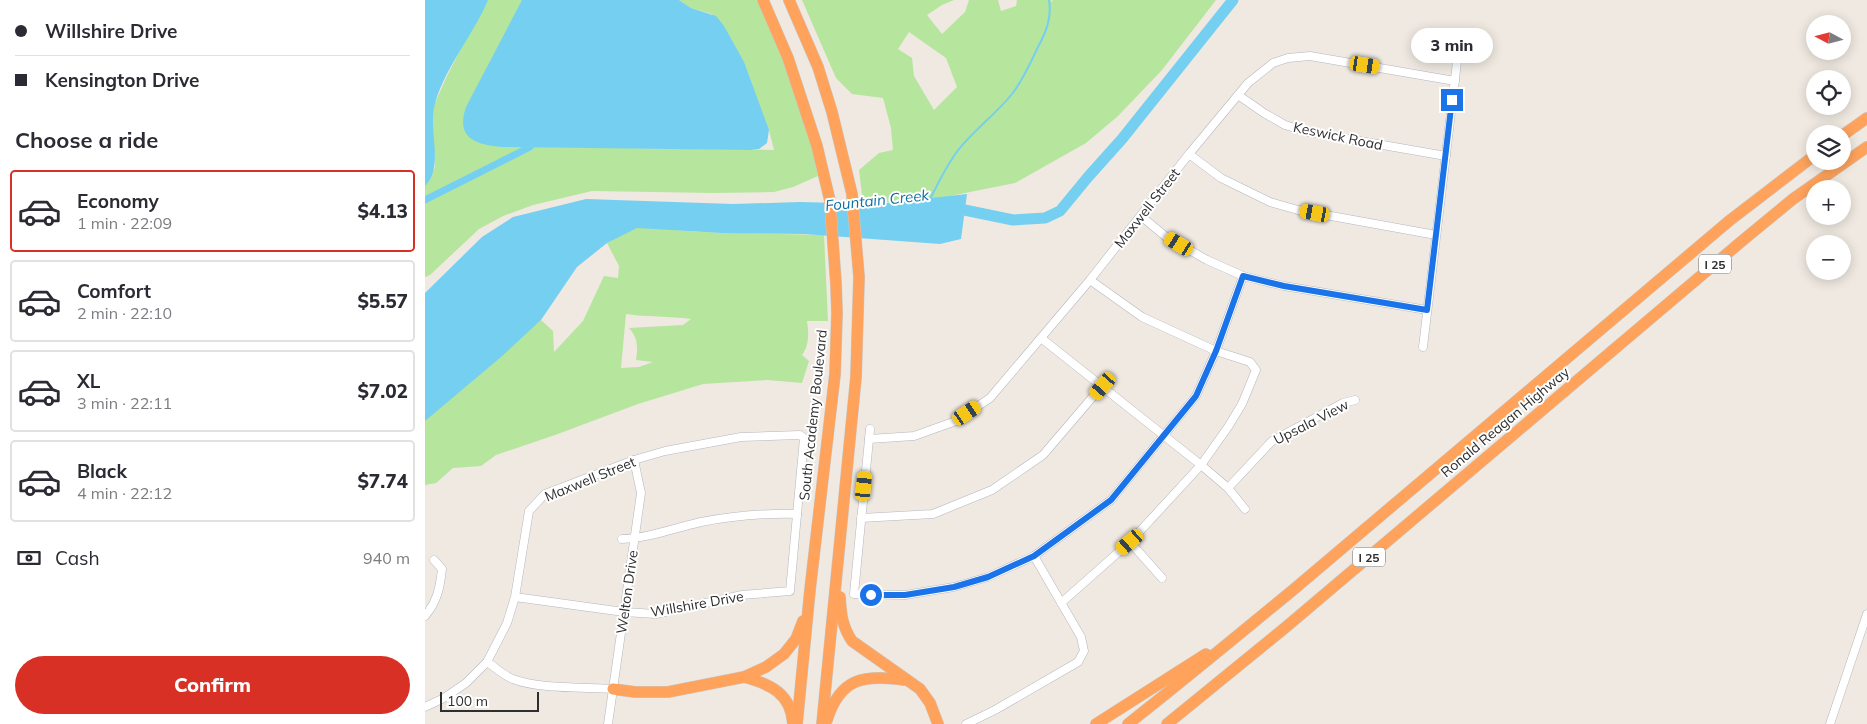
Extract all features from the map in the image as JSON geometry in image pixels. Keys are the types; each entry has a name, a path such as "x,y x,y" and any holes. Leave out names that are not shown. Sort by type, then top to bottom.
{"highway":[{"name":"South Academy Boulevard","path":"763,0 788,58 814,137 830,201 837,313 835,374 810,590 797,724"},
{"path":"789,0 818,67 832,112 846,167 858,248 859,305 856,377 822,724"},
{"path":"1851,129 1867,118"},
{"name":"Ronald Reagan Highway","path":"1167,724 1286,628 1741,241 1793,200 1867,147"},
{"name":"Ronald Reagan Highway","path":"1128,724 1195,672 1229,641 1293,590 1729,221 1806,162"},
{"path":"838,558 841,618 845,630 852,641 920,689 930,703 938,724"},
{"path":"613,689 635,692 668,692 744,678 766,667 784,654 796,639 804,619 810,590"},
{"path":"1097,724 1229,641"},
{"path":"826,724 835,699 850,685 871,677 909,681"},
{"path":"744,678 766,683 779,693 786,701 793,724"}],"street":[{"path":"1423,347 1459,45"},
{"name":"Maxwell Street","path":"869,439 914,436 956,421 989,398 1090,280 1238,95 1257,75 1273,63 1300,56 1311,56 1455,81"},
{"name":"Keswick Road","path":"1238,95 1285,125 1308,132 1445,156"},
{"path":"1189,154 1221,178 1270,202 1298,210 1436,235"},
{"path":"1141,216 1165,236 1207,260 1243,276 1284,286 1427,310"},
{"path":"869,429 854,594 905,595 954,587 988,577 1034,556 1111,500 1196,396 1216,351 1243,276"},
{"path":"1061,603 1130,542 1201,465 1242,404 1256,370 1251,362 1216,351 1142,317 1090,280"},
{"path":"1041,338 1201,465 1228,488 1245,509"},
{"path":"861,518 933,514 992,490 1043,455 1103,386"},
{"name":"Upsala View","path":"1228,488 1272,441 1343,403 1355,400"},
{"name":"Maxwell Street","path":"425,707 444,698 466,683 487,662 507,623 515,597 529,511 545,494 634,460 665,451 731,438 799,435 804,438 797,514"},
{"name":"Welton Drive","path":"608,724 641,493 634,460"},
{"path":"622,539 653,535 701,522 743,516 771,513 797,514"},
{"name":"Willshire Drive","path":"515,597 624,612 656,614 742,595 790,591 797,514"},
{"path":"1130,542 1161,578"},
{"path":"966,724 995,710 1078,662 1084,650 1081,637 1034,556"},
{"path":"425,616 432,608 440,590 442,569 434,560"},
{"path":"1830,724 1867,614"},
{"path":"487,662 512,679 535,684 613,689"}],"green space":[{"path":"486,0 522,0 551,147 774,150 769,130 712,14 691,8 679,0 757,0 786,63 807,124 818,176 793,187 774,192 592,191 533,205 503,216 479,229 430,275 425,277 425,186 435,167 432,119 434,105"},
{"path":"802,0 954,0 927,15 942,34 965,12 969,0 998,0 1001,11 1016,6 1017,0 1050,0 1053,2 1052,0 1216,0 1162,70 1118,116 1086,143 1015,183 930,200 863,203 859,170 879,153 893,150 891,128 883,98 852,94 836,78","holes":["909,32 946,58 957,87 934,110 914,76 912,58 898,49"]},
{"path":"637,227 702,232 824,235 828,321 807,321 808,339 802,355 809,361 802,383 767,380 703,384 638,404 496,455 481,466 453,468 436,483 425,485 425,418 467,385 541,320 553,331 554,352 583,321 604,276 618,278 619,266 607,243","holes":["626,314 675,317 691,319 683,325 629,328 637,343 636,360 653,362 639,367 621,368"]}],"water":[{"path":"425,0 488,0 475,26 450,67 438,95 433,118 434,170 425,186"},
{"path":"522,0 679,0 691,8 716,16 724,26 744,62 769,130 767,143 759,149 750,150 503,147 477,142 466,133 463,126 466,107"},
{"path":"967,194 961,239 940,244 804,234 722,233 637,228 607,243 577,267 541,320 501,357 425,421 425,293 482,237 513,217 586,199 733,204 800,202 877,204"}],"waterway":[{"path":"930,199 959,149 1006,101 1020,83 1046,30 1050,13 1049,0"},
{"name":"Fountain Creek","path":"950,207 1013,220 1045,218 1060,211 1122,139 1233,0"},
{"path":"425,200 530,147"}],"route":[{"path":"871,595 905,595 954,587 988,577 1034,556 1111,500 1196,396 1216,351 1243,276 1284,286 1427,310 1452,100"}]}
